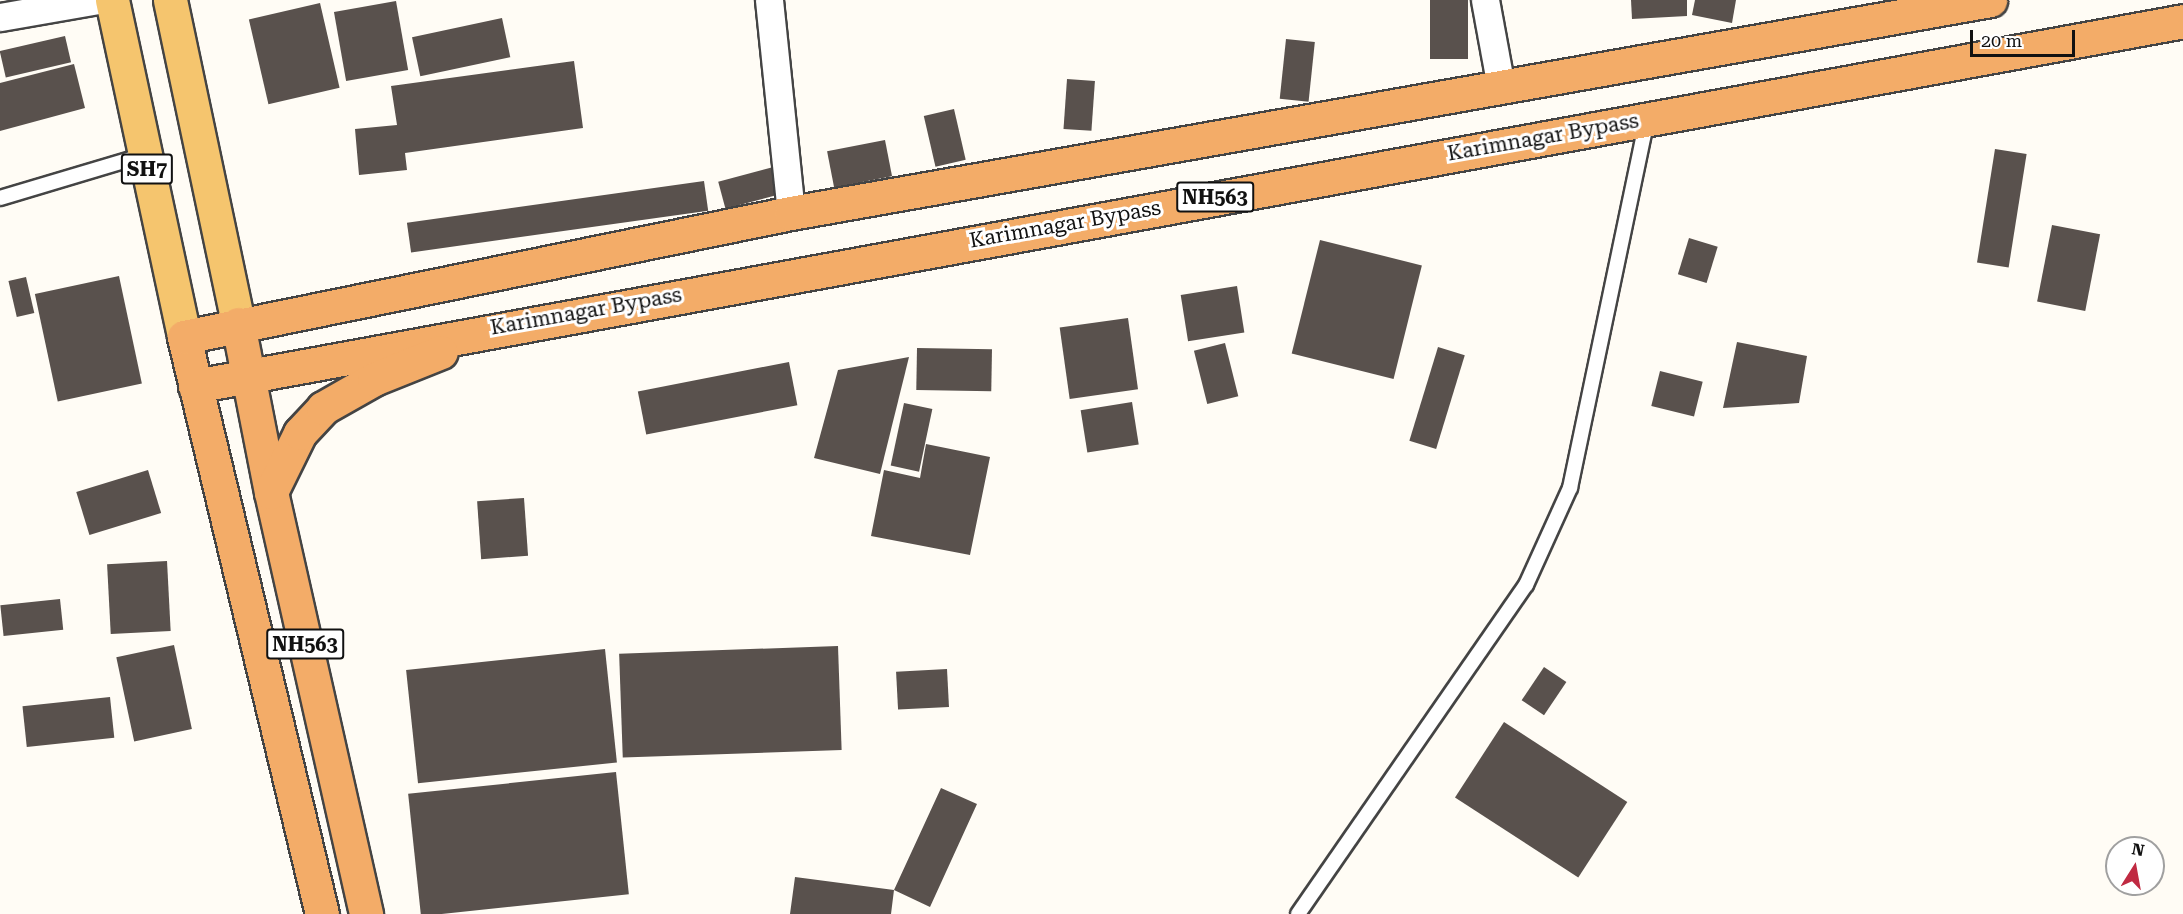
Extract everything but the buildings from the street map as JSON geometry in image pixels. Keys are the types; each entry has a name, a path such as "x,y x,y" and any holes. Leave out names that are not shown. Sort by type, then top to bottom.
{"highway":[{"path":"184,337 238,324 791,213 1990,0"},
{"name":"Karimnagar Bypass","path":"195,386 246,373 2183,21"},
{"name":"NH563","path":"238,324 271,492 366,914"},
{"path":"271,492 300,433 323,408 374,379 506,326"},
{"name":"NH563","path":"184,337 322,914"}],"main road":[{"name":"SH7","path":"111,0 184,337"},
{"name":"SH7","path":"170,0 238,324"}],"street":[{"path":"0,17 97,0"},
{"path":"769,0 791,213"},
{"path":"1485,0 1501,87"}],"lane":[{"path":"1298,914 1526,585 1570,488 1648,118"},
{"path":"0,198 144,155"}]}
